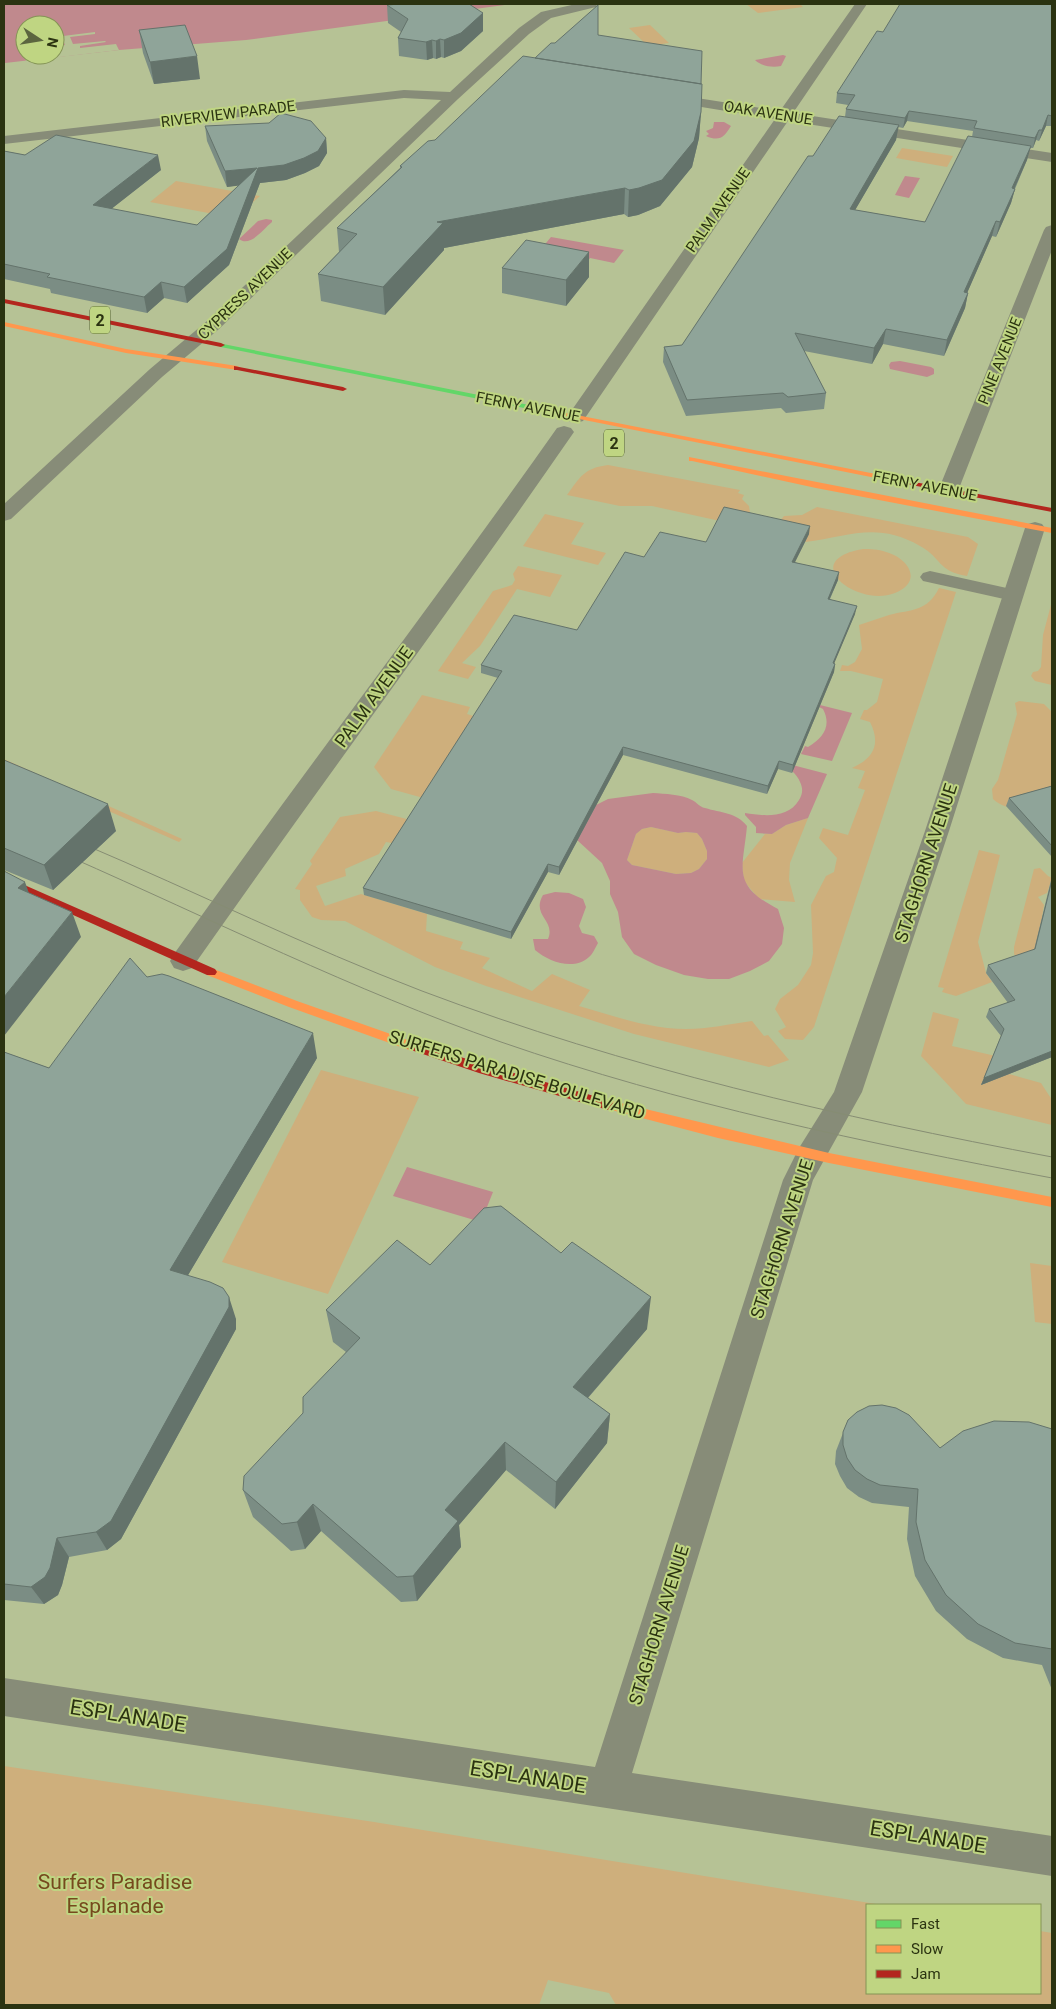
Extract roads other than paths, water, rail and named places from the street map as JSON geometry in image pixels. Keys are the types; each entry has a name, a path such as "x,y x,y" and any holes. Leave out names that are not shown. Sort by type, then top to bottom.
{"main road":[{"name":"FERNY AVENUE","path":"4,301 196,340 567,428 948,491 1046,523"},
{"name":"2","path":"4,324 126,351 221,365 353,391"},
{"name":"FERNY AVENUE","path":"680,457 816,486 1046,523"},
{"name":"SURFERS PARADISE BOULEVARD","path":"4,880 99,925 183,961 293,1004 439,1054 631,1110 810,1155 929,1180 1052,1202"}],"street":[{"name":"CYPRESS AVENUE","path":"4,515 156,373 196,340 453,96 536,21 555,12 591,4"},
{"name":"PALM AVENUE","path":"183,961 250,866 484,548 861,4"},
{"path":"483,69 504,72"},
{"name":"RIVERVIEW PARADE","path":"4,140 404,94 453,96"},
{"name":"OAK AVENUE","path":"647,94 1052,158"},
{"name":"PINE AVENUE","path":"948,491 1052,230"},
{"name":"STAGHORN AVENUE","path":"608,1789 798,1180 810,1155 843,1104 848,1092 937,831 1013,595 1046,523"},
{"name":"ESPLANADE","path":"4,1698 1052,1856"}],"lane":[{"path":"930,577 1013,595"}],"tram line":[{"path":"83,844 379,974 499,1019 655,1067 734,1088 892,1125 1052,1157"},
{"path":"70,857 284,954 391,1000 501,1042 568,1064 705,1103 774,1120 913,1151 1052,1178"}],"park label":[{"name":"Surfers Paradise Esplanade","path":"115,1894"}]}
